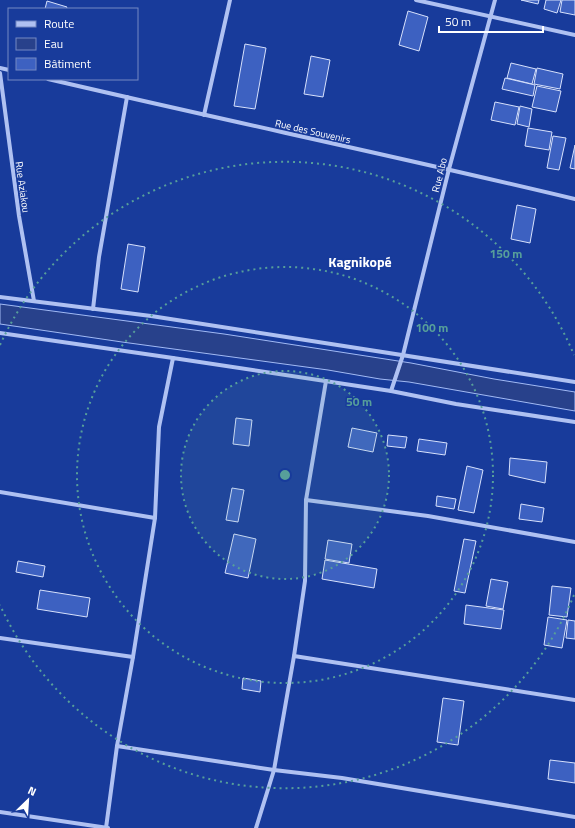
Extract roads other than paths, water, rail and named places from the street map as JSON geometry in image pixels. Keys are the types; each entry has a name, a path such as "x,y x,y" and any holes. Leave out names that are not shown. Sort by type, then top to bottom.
{"street":[{"path":"204,115 230,0"},
{"path":"416,0 491,18 575,35"},
{"name":"Rue Abo","path":"391,391 403,355 449,169 495,0"},
{"name":"Rue Aziakou","path":"0,73 19,216 34,301"},
{"name":"Rue des Souvenirs","path":"52,80 449,169 575,199"},
{"path":"93,309 99,257 127,97"},
{"path":"0,297 151,316 575,382"},
{"path":"0,334 326,381 391,391 456,404 575,422"},
{"path":"0,812 107,828 117,746 155,518 159,427 173,358"},
{"path":"256,828 274,770 294,656 305,581 306,500 326,381"},
{"path":"0,492 155,518"},
{"path":"306,500 428,516 575,542"},
{"path":"0,638 133,657"},
{"path":"294,656 575,700"},
{"path":"117,746 274,770 342,778 575,817"}],"water":[{"path":"0,304 224,334 411,363 494,379 575,392 575,411 409,382 0,324"}],"district":[{"name":"Kagnikopé","path":"360,262"}]}
